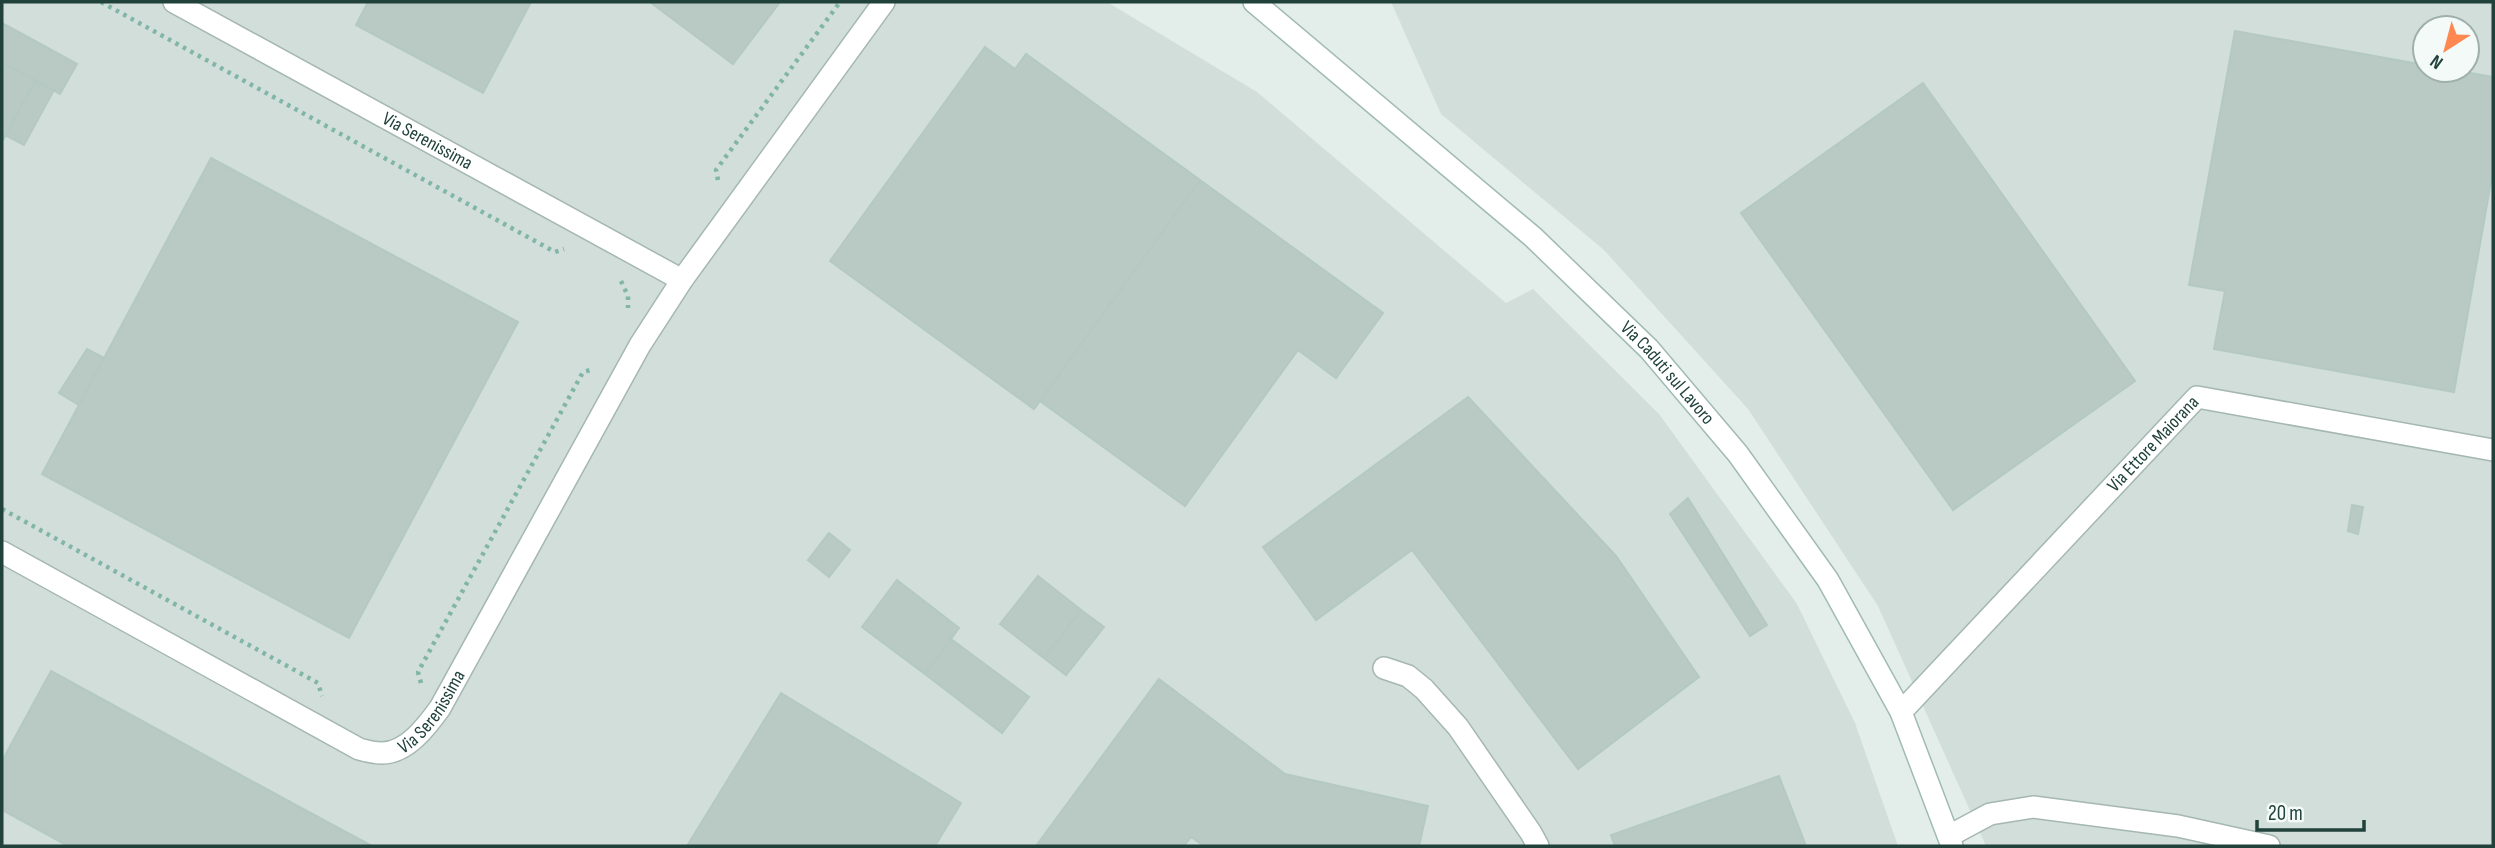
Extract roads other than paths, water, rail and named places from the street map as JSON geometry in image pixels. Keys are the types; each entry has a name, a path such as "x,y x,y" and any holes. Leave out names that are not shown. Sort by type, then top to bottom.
{"street":[{"name":"Via Serenissima","path":"174,2 682,280"},
{"name":"Via Serenissima","path":"2,552 359,749 384,754 405,745 423,731 440,708 640,345 682,280 884,2"},
{"name":"Via Caduti sul Lavoro","path":"1254,2 1533,237 1649,349 1738,454 1828,580 1902,712 1951,841"},
{"name":"Via Ettore Maiorana","path":"1902,712 2197,397 2493,450"},
{"path":"1384,668 1408,676 1424,689 1458,727 1538,846"},
{"path":"1951,841 1990,814 2033,807 2178,826 2269,846"}]}
